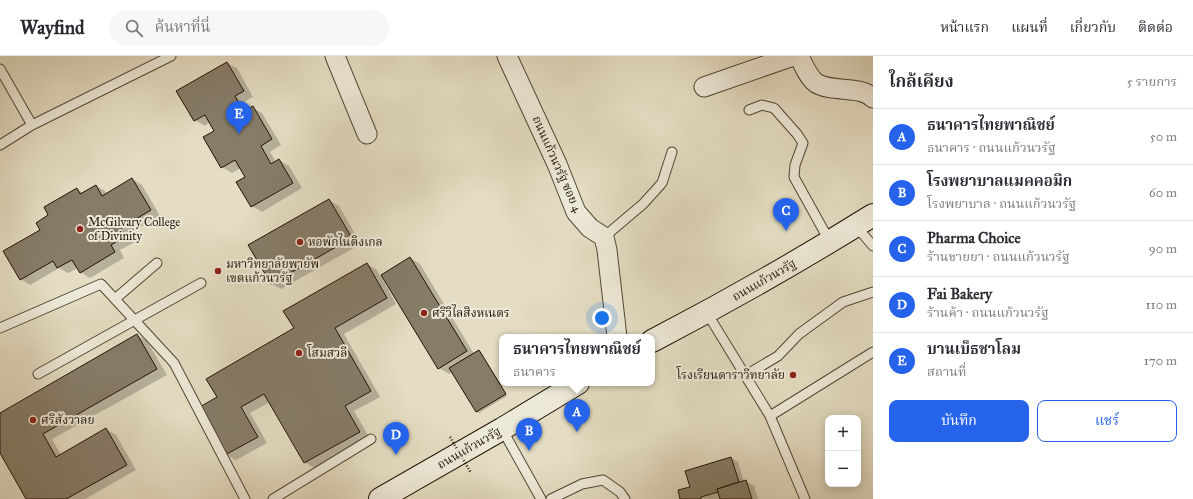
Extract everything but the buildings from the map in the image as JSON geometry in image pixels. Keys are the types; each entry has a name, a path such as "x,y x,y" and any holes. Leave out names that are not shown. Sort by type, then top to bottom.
{"street":[{"path":"335,56 367,134"},
{"name":"ถนนแก้วนวรัฐ ซอย 4","path":"507,56 557,164 576,212 590,228 604,237"},
{"path":"704,86 793,56"},
{"path":"799,56 810,77 815,82 835,89 860,92 873,98"},
{"name":"ถนนแก้วนวรัฐ","path":"655,339 707,313 864,221"},
{"path":"604,237 607,250 617,334"},
{"name":"ถนนแก้วนวรัฐ","path":"380,499 502,429 573,386"}],"lane":[{"path":"0,145 32,125 171,56"},
{"path":"0,69 32,125"},
{"path":"749,110 762,105 774,108 803,143 795,165 794,177 830,242"},
{"path":"604,237 643,204 662,183 672,152"},
{"path":"864,221 873,246"},
{"path":"115,299 157,263"},
{"path":"38,374 201,283"},
{"path":"0,328 101,284 174,363 244,499"},
{"path":"746,375 778,356 799,334 842,302 873,292"},
{"path":"707,313 770,416 805,499"},
{"path":"770,416 873,352"},
{"path":"502,429 541,499"},
{"path":"273,499 371,439"},
{"path":"551,499 582,484 603,480 620,492 625,499"}],"path":[{"path":"450,437 471,473"}],"place":[{"name":"บานเบ็ธชาโลม","path":"239,134"},
{"name":"McGilvary College of Divinity","path":"80,229"},
{"name":"Pharma Choice","path":"786,231"},
{"name":"หอพักไนติงเกล","path":"300,242"},
{"name":"มหาวิทยาลัยพายัพ เขตแก้วนวรัฐ","path":"218,271"},
{"name":"ศรีวิไลสิงหเนตร","path":"424,313"},
{"name":"โสมสวลี","path":"299,353"},
{"name":"โรงเรียนดาราวิทยาลัย","path":"793,375"},
{"name":"ศรีสังวาลย","path":"33,420"},
{"name":"ธนาคารไทยพาณิชย์","path":"577,432"},
{"name":"โรงพยาบาลแมคคอมิก","path":"529,451"},
{"name":"Fai Bakery","path":"396,455"}]}
